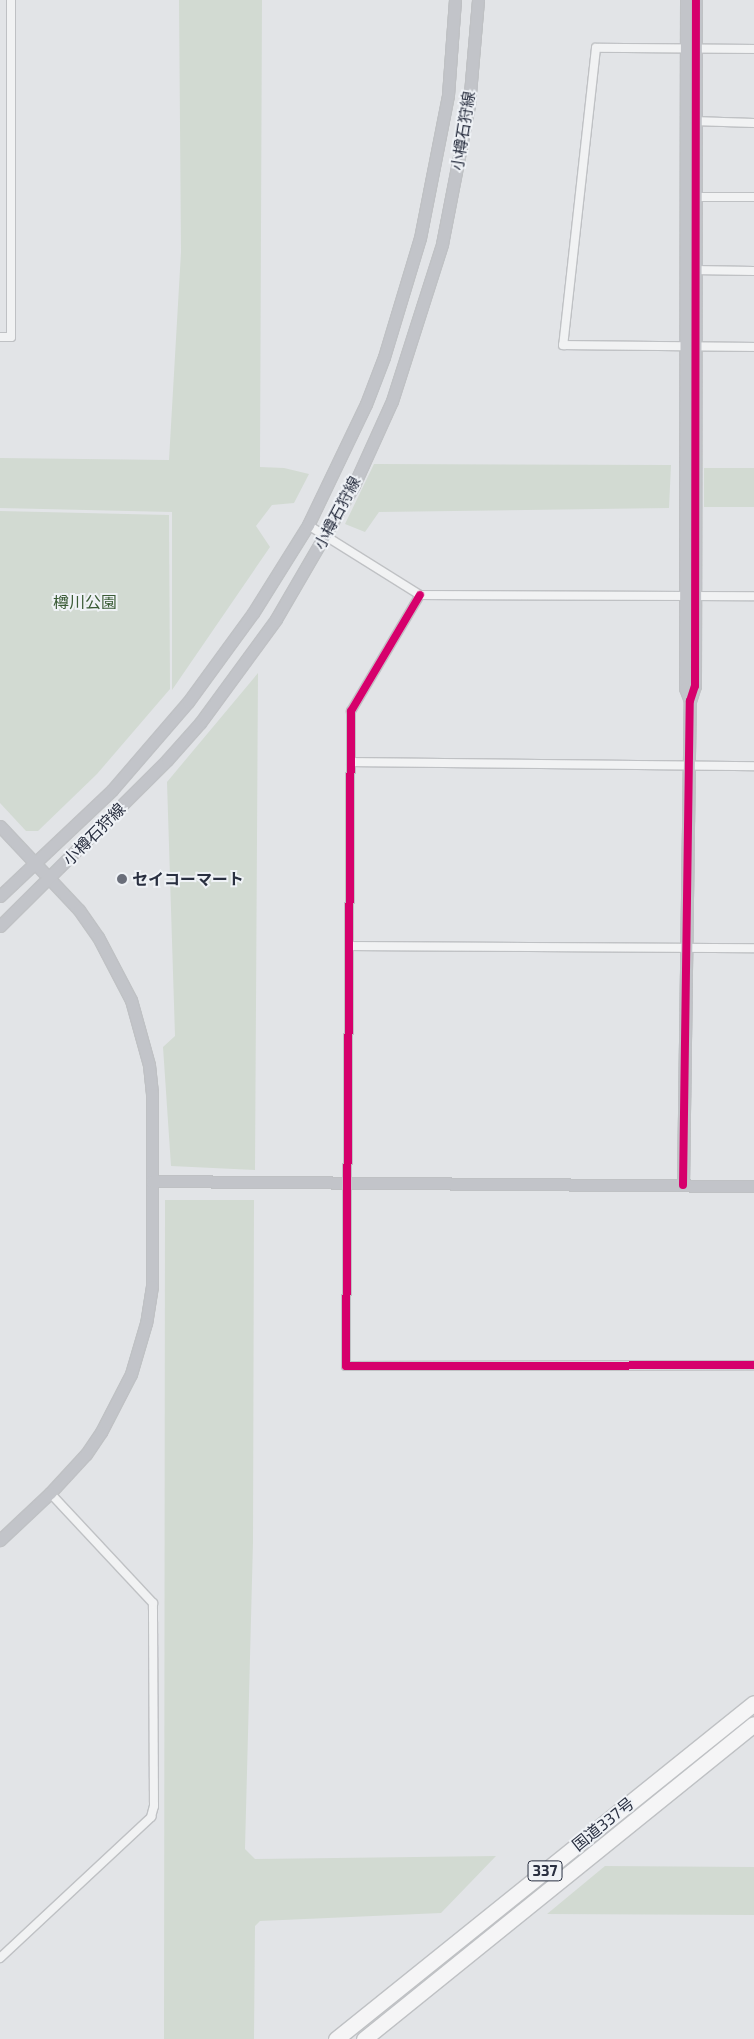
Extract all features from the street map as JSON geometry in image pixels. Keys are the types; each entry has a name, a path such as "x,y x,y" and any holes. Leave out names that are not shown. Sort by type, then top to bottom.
{"highway":[{"name":"国道337号","path":"336,2039 754,1703"},
{"name":"国道337号","path":"364,2039 754,1724"}],"street":[{"path":"0,337 11,337 9,138 11,0"},
{"name":"小樽石狩線","path":"0,896 112,790 188,702 253,613 308,525 366,404 384,357 420,238 448,95 455,0"},
{"name":"小樽石狩線","path":"0,926 50,879 168,760 200,723 276,619 326,538 392,401 442,244 469,105 478,0"},
{"path":"686,0 691,48"},
{"path":"683,1185 690,701 685,688 690,596 691,48 696,0"},
{"path":"754,49 596,48 563,345 754,347"},
{"path":"691,121 754,122"},
{"path":"0,138 9,138"},
{"path":"691,198 754,197"},
{"path":"691,270 754,271"},
{"path":"308,525 326,538 420,594 754,596"},
{"path":"420,594 355,701 351,711 346,1366 754,1365"},
{"path":"351,762 754,766"},
{"path":"0,826 79,910 98,937 132,1000 150,1072 152,1181 152,1286 138,1353 119,1401 101,1432 50,1493 0,1540"},
{"path":"350,946 754,948"},
{"path":"152,1181 754,1186"},
{"path":"0,1958 151,1817 154,1806 153,1604 50,1493"}],"green space":[{"path":"179,0 262,0 260,467 284,468 309,474 294,503 272,505 256,526 270,547 172,690 172,512 0,508 0,458 169,460 181,252"},
{"path":"374,464 671,465 669,508 379,512 365,532 345,524"},
{"path":"704,468 754,468 754,507 704,507"},
{"name":"樽川公園","path":"0,511 169,515 170,689 97,774 38,831 26,831 0,803"},
{"path":"258,673 255,1170 171,1166 163,1047 175,1036 167,782"},
{"path":"165,1200 254,1200 253,1542 245,1849 255,1859 496,1856 441,1913 260,1921 255,1926 254,2039 164,2039"},
{"path":"605,1866 754,1867 754,1915 547,1914"}],"cycle path":[{"path":"683,1185 690,701 695,686 696,0"},
{"path":"420,595 351,711 346,1366 754,1365"}],"place":[{"name":"セイコーマート","path":"122,879"}]}
